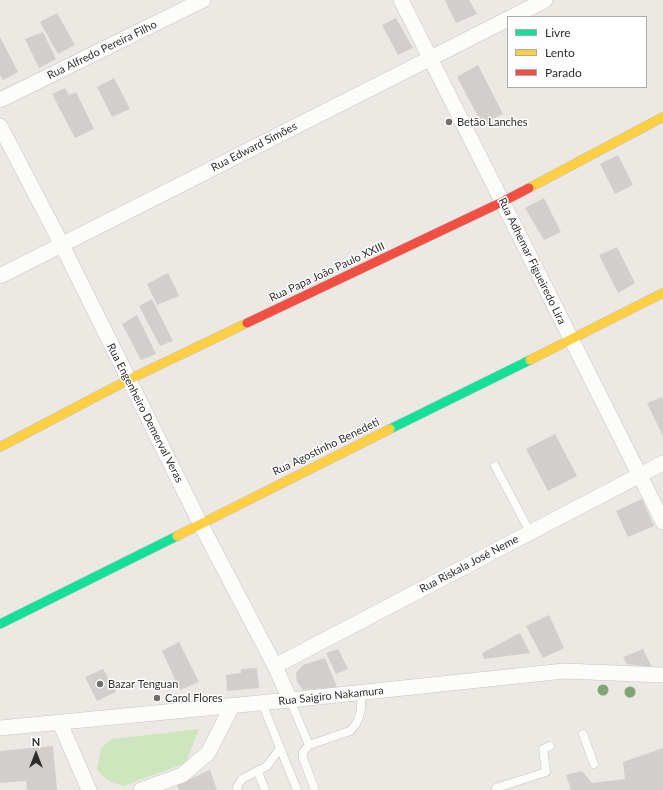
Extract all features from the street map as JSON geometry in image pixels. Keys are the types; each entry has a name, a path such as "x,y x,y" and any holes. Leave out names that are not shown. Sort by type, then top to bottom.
{"street":[{"name":"Rua Alfredo Pereira Filho","path":"0,100 203,0"},
{"name":"Rua Adhemar Figueiredo Lira","path":"401,0 638,475 663,522"},
{"path":"514,16 545,0"},
{"name":"Rua Edward Simões","path":"0,276 507,20"},
{"name":"Rua Papa João Paulo XXIII","path":"0,447 128,380 502,202 663,117"},
{"name":"Rua Engenheiro Demerval Veras","path":"0,126 62,244 128,380 200,523 275,666 290,700"},
{"name":"Rua Agostinho Benedeti","path":"0,624 663,293"},
{"name":"Rua Riskala José Neme","path":"275,666 663,463"},
{"name":"Rua Saigiro Nakamura","path":"0,728 361,693 564,671 663,675"},
{"path":"141,790 182,775 208,753 232,706"},
{"path":"60,723 90,790"}],"lane":[{"path":"495,466 530,532"},
{"path":"315,790 303,758 303,752 309,745 350,731 356,724 359,717 361,709 361,693"},
{"path":"290,700 309,745"},
{"path":"262,703 297,790"},
{"path":"583,734 594,764"},
{"path":"496,788 546,772 542,749 550,746"},
{"path":"238,790 237,787 242,779 267,766 280,748"},
{"path":"258,772 265,790"}],"green space":[{"path":"199,729 186,763 123,786 107,780 97,770 101,748 112,739"}],"building":[{"path":"445,0 469,0 477,14 456,23"},
{"path":"57,13 75,45 58,54 40,22"},
{"path":"396,18 413,48 398,55 382,25"},
{"path":"43,32 56,59 39,68 25,39"},
{"path":"0,37 18,72 3,80 0,75"},
{"path":"478,65 503,114 482,124 457,77"},
{"path":"114,78 130,109 112,117 97,87"},
{"path":"65,88 69,95 76,92 94,129 75,138 52,94"},
{"path":"618,155 633,185 615,194 600,164"},
{"path":"544,198 561,232 544,240 525,208"},
{"path":"617,247 635,283 618,293 599,255"},
{"path":"168,273 179,296 157,305 147,284"},
{"path":"152,299 173,341 160,346 139,306"},
{"path":"137,315 156,354 141,360 122,324"},
{"path":"662,397 663,400 663,436 647,403"},
{"path":"555,434 577,476 548,491 526,449"},
{"path":"642,499 654,526 628,537 616,511"},
{"path":"549,615 564,648 543,658 526,626"},
{"path":"520,633 530,653 484,659 482,653"},
{"path":"179,642 199,682 180,690 162,651"},
{"path":"338,649 348,669 336,674 326,653"},
{"path":"643,649 652,667 627,664 623,657"},
{"path":"325,658 337,687 303,690 297,682 296,673 303,665"},
{"path":"257,668 259,688 227,691 226,675 241,673 241,669"},
{"name":"Bazar Tenguan","path":"103,669 116,692 97,701 85,677"},
{"path":"53,746 57,790 27,790 26,781 0,783 0,751"},
{"path":"663,748 663,790 571,790 566,775 582,771 592,783 625,779 623,762"},
{"path":"210,770 217,790 179,790 177,785"}],"traffic: fast":[{"path":"390,429 530,360"},
{"path":"0,624 177,536"}],"traffic: slow":[{"path":"529,188 663,117"},
{"path":"530,360 663,293"},
{"path":"0,447 128,380 247,323"},
{"path":"177,536 390,429"}],"traffic: jam":[{"path":"247,323 529,188"}],"place":[{"name":"Betão Lanches","path":"449,122"},
{"name":"Bazar Tenguan","path":"100,684"},
{"name":"Carol Flores","path":"157,698"}]}
